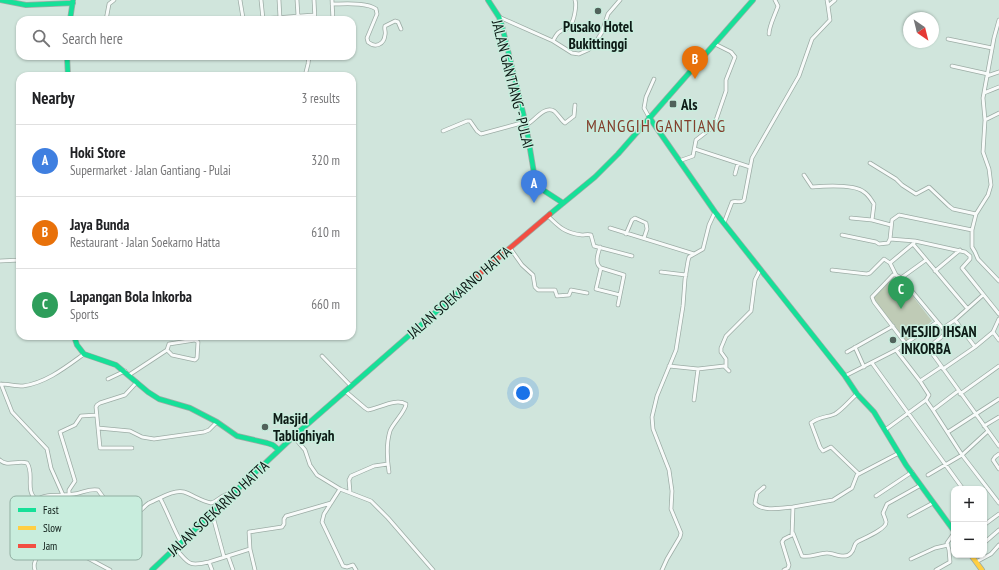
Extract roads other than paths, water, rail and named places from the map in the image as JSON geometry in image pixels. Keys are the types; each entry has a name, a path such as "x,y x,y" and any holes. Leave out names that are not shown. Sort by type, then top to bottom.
{"main road":[{"path":"0,0 26,5 32,2 73,2 71,16"},
{"name":"JALAN GANTIANG - PULAI","path":"488,0 499,17 525,124 537,184 563,203"},
{"name":"JALAN SOEKARNO HATTA","path":"152,570 294,436 510,248 599,173 618,154 649,117 754,0"},
{"path":"67,60 68,72"},
{"path":"649,117 715,212 845,376 857,394 874,412 899,453 951,528"},
{"path":"75,340 77,345 84,354 116,365 148,392 159,399 190,408 217,422 237,436 267,443 273,445 279,450"},
{"path":"973,558 982,570"}],"street":[{"path":"107,16 109,4 114,0"},
{"path":"240,0 242,16"},
{"path":"261,0 263,16"},
{"path":"279,0 280,16"},
{"path":"297,0 298,16 314,15 314,0"},
{"path":"332,0 333,16"},
{"path":"553,41 558,32 571,24 576,8 575,0"},
{"path":"499,17 553,41 572,53 579,54 588,50 599,38 608,14 620,0"},
{"path":"769,34 769,28 774,21 778,6 775,0"},
{"path":"724,223 732,202 741,202 744,200 752,158 799,76 812,39 830,20 827,0"},
{"path":"828,6 836,0"},
{"path":"332,4 352,2 374,7 377,11 367,38 370,44 378,45 383,41 385,34 384,26 394,21 398,22 401,29"},
{"path":"999,20 992,48 984,93 983,152 989,169 991,185 988,195 976,214 972,230 972,247 978,259 999,281"},
{"path":"948,39 992,48"},
{"path":"679,161 693,156 696,140 714,126 726,91 726,80 735,59 731,52 715,44"},
{"path":"306,72 308,60"},
{"path":"952,66 987,75 999,72"},
{"path":"649,117 644,108 646,96 654,79"},
{"path":"984,93 999,87"},
{"path":"443,131 470,121 481,134 525,124 533,121 544,111 550,110 555,112 565,123 574,116 575,105"},
{"path":"984,120 999,113"},
{"path":"695,149 750,167"},
{"path":"735,174 738,163"},
{"path":"870,163 896,179 916,194 929,187 953,209 976,214"},
{"path":"804,175 812,187 838,186 858,189 865,192 874,204 872,220"},
{"path":"662,570 681,533 671,510 672,491 669,470 652,423 653,409 676,350 682,319 689,257 703,249 709,225 715,212"},
{"path":"842,235 876,242 879,244 888,243 890,239 892,220 895,217 902,215 972,230"},
{"path":"548,216 561,229 583,235 591,235 593,237 592,244 632,256"},
{"path":"626,234 632,220 635,218 646,223 647,229 644,238"},
{"path":"851,218 872,220 891,225"},
{"path":"610,228 694,254"},
{"path":"890,239 965,252 970,258 962,268 999,314"},
{"path":"914,243 926,260 967,308"},
{"path":"890,263 914,243"},
{"path":"600,247 597,262 598,266 624,275 618,305"},
{"path":"510,248 522,265 533,275 538,290 555,290 557,296 559,297 569,295 571,290 587,293"},
{"path":"935,271 960,250"},
{"path":"832,270 870,274 884,258 890,263 896,275 901,278 945,331 945,334 929,348 959,393 999,446"},
{"path":"0,261 16,260"},
{"path":"901,278 926,260"},
{"path":"601,268 596,289 620,295"},
{"path":"726,368 726,360 721,352 721,348 726,336 751,311 753,286 760,270"},
{"path":"661,272 686,274"},
{"path":"896,275 893,275 872,297 874,302 906,344"},
{"path":"943,328 955,320 967,308 984,295"},
{"path":"920,381 975,347 993,332 999,319"},
{"path":"955,320 975,347"},
{"path":"845,376 896,350 937,322"},
{"path":"847,352 893,326"},
{"path":"993,332 999,340"},
{"path":"108,379 127,373 167,350 167,346 170,344 195,340 198,342 198,358 195,360 172,355 167,350"},
{"path":"855,347 864,367"},
{"path":"885,430 909,414 926,400 929,395 896,350"},
{"path":"63,495 51,468 48,449 12,412 1,384 21,386 40,381 59,371 84,354"},
{"path":"322,356 351,386"},
{"path":"872,363 961,486"},
{"path":"669,366 698,369 724,366 729,371"},
{"path":"933,410 999,366"},
{"path":"694,400 698,369"},
{"path":"132,448 100,448 97,405 125,395 137,382"},
{"path":"345,391 366,409 370,410 394,402 406,404 405,409 393,424 390,431 388,440 389,472"},
{"path":"857,394 838,412 819,418 811,423 823,451 831,447 859,474"},
{"path":"948,432 999,399"},
{"path":"926,400 962,455 999,503"},
{"path":"69,494 69,490 75,481 60,432 75,425 81,416 97,415"},
{"path":"984,426 999,416"},
{"path":"98,428 130,432 142,437 154,439 204,432 209,430 217,422"},
{"path":"928,474 962,455 988,432"},
{"path":"294,436 305,450 314,471 317,474 340,489 371,501 412,544 433,570"},
{"path":"764,487 757,493 755,503 757,506 768,508 793,508 833,500 852,488 856,477 859,474 899,453"},
{"path":"999,454 993,460 999,468"},
{"path":"0,460 3,463 22,461 27,463 31,471 31,492 33,496"},
{"path":"350,492 349,480 351,476 374,466 388,464"},
{"path":"876,496 912,472"},
{"path":"793,508 793,533 802,556 828,553 835,556 846,556 852,552 856,542 886,526 883,513 888,504 921,485"},
{"path":"340,489 323,517 322,525 343,566 347,568 353,565 356,570"},
{"path":"52,496 88,490 98,490 102,496"},
{"path":"142,509 148,504 172,493 183,492 211,503 226,494 232,494"},
{"path":"160,498 169,515 172,526 181,542"},
{"path":"909,516 934,502"},
{"path":"255,570 250,549 249,532 282,527 286,516 331,503"},
{"path":"212,513 226,557 232,570"},
{"path":"987,522 999,514"},
{"path":"987,540 999,530"},
{"path":"784,570 788,568 789,565 782,542 784,539 792,536 793,533"},
{"path":"936,570 950,562 947,542 951,536"},
{"path":"911,559 935,548 948,545"},
{"path":"976,562 991,554 999,545"},
{"path":"175,548 192,565 209,562 250,549"},
{"path":"35,570 34,564 37,560"},
{"path":"92,560 110,570"},
{"path":"209,562 212,570"}],"place":[{"name":"Pusako Hotel Bukittinggi","path":"598,11"},
{"name":"Jaya Bunda","path":"695,79"},
{"name":"Als","path":"673,104"},
{"name":"Hoki Store","path":"534,203"},
{"name":"Lapangan Bola Inkorba","path":"901,309"},
{"name":"MESJID IHSAN INKORBA","path":"893,340"},
{"name":"Masjid Tablighiyah","path":"265,427"}],"district":[{"name":"MANGGIH GANTIANG","path":"656,126"}]}
